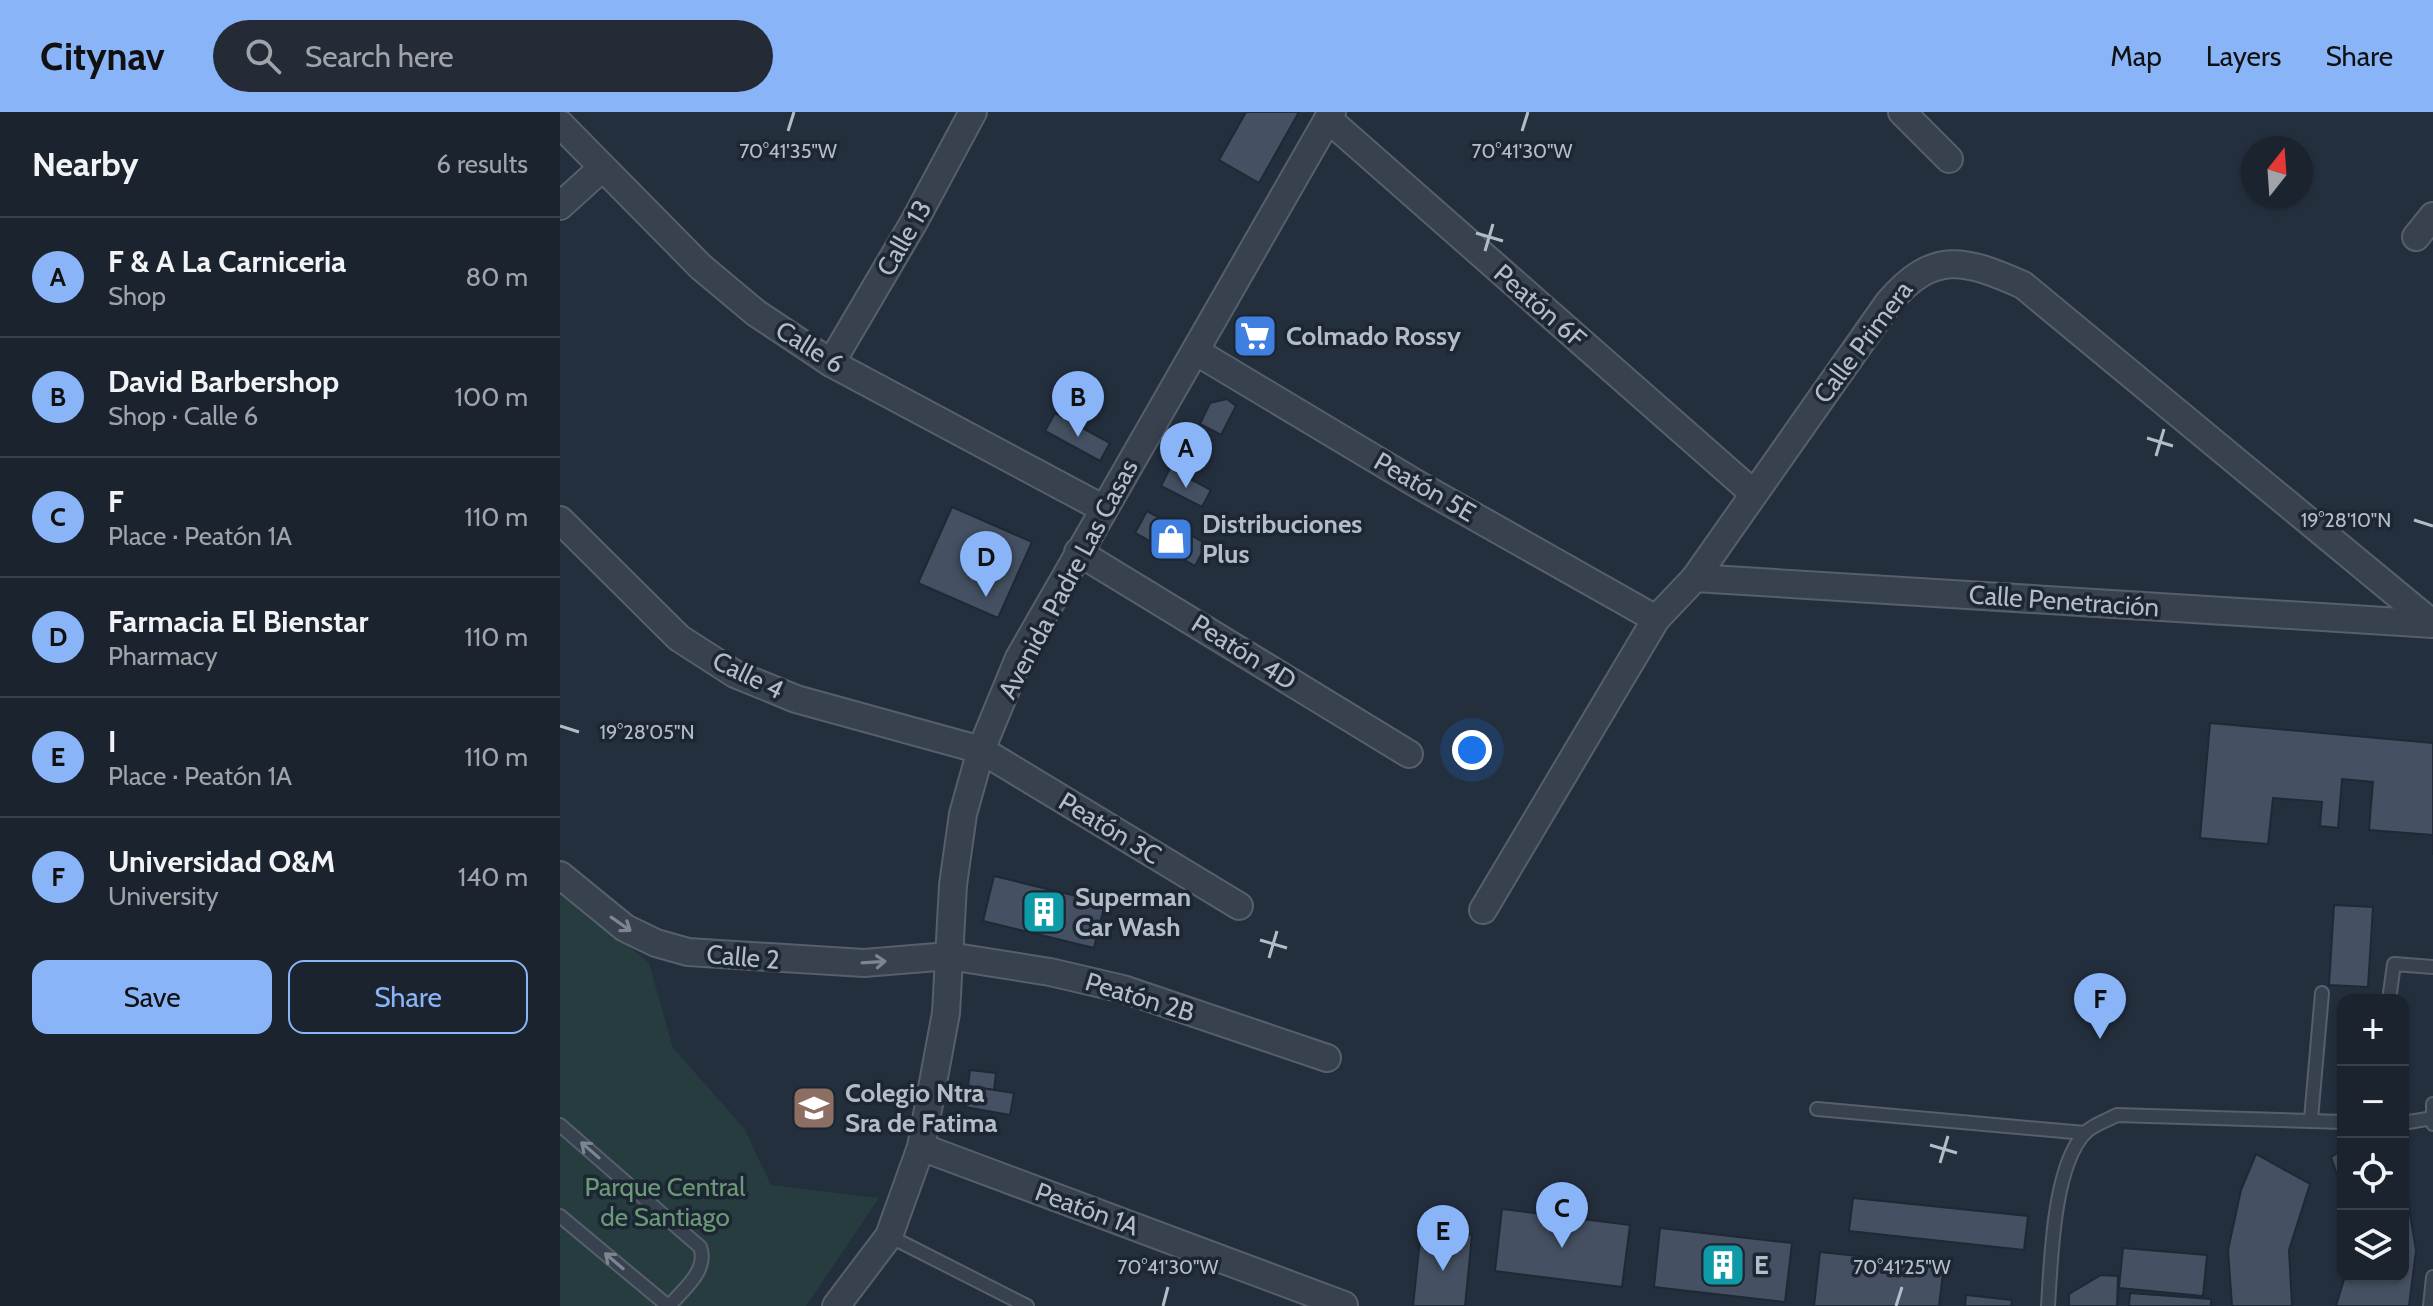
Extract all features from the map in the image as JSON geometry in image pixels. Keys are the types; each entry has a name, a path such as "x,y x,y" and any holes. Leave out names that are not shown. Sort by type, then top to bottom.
{"street":[{"name":"Calle 13","path":"831,363 914,222 973,112"},
{"path":"1902,112 1949,159"},
{"name":"Avenida Padre Las Casas","path":"836,1306 889,1236 921,1147 938,1069 963,814 981,750 1019,658 1330,116"},
{"name":"Peatón 6F","path":"1330,116 1752,492"},
{"name":"Calle 6","path":"560,124 701,267 756,313 831,363 1104,509"},
{"path":"560,206 602,168"},
{"path":"2416,237 2433,216"},
{"name":"Calle Primera","path":"1483,910 1656,619 1695,578 1752,492 1889,302 1911,276 1945,263 1984,268 2023,285 2433,624"},
{"name":"Peatón 5E","path":"1195,351 1417,484 1656,619"},
{"name":"Calle 4","path":"560,520 679,638 735,674 796,699 981,750"},
{"name":"Peatón 4D","path":"1078,552 1409,754"},
{"name":"Calle Penetración","path":"1695,578 2433,624"},
{"name":"Peatón 3C","path":"981,750 1239,906"},
{"name":"Calle 2","path":"560,875 625,928 656,943 688,952 821,963 949,956"},
{"name":"Peatón 2B","path":"949,956 1050,972 1123,989 1327,1058"},
{"name":"Peatón 1A","path":"921,1147 1344,1305"}],"lane":[{"path":"2390,994 2394,964 2433,967"},
{"path":"2311,1119 2322,993"},
{"path":"2409,1122 2433,1120 2433,1104"},
{"path":"1817,1109 2085,1133"},
{"path":"2048,1306 2054,1213 2068,1164 2085,1133 2117,1115 2337,1121"},
{"path":"560,1125 700,1247 702,1265 669,1306 560,1216"},
{"path":"889,1236 1027,1306"},
{"path":"2430,1306 2433,1277"}],"green space":[{"name":"Parque Central de Santiago","path":"560,888 649,963 673,1048 744,1128 771,1185 879,1198 806,1306 560,1306"}],"building":[{"path":"1246,112 1299,112 1259,183 1219,160"},
{"name":"Colmado Rossy","path":"1245,319 1276,336 1265,354 1235,336"},
{"path":"1227,399 1236,406 1221,435 1200,424 1210,403"},
{"path":"1055,413 1110,443 1100,461 1045,431"},
{"path":"1170,468 1211,490 1202,507 1161,486"},
{"path":"952,507 1032,542 998,618 918,583"},
{"name":"Distribuciones Plus","path":"1147,511 1207,544 1195,566 1135,533"},
{"path":"2210,723 2433,743 2433,835 2369,830 2373,782 2342,779 2338,828 2320,826 2322,802 2273,798 2268,844 2200,838"},
{"name":"Superman Car Wash","path":"994,876 1105,903 1094,948 983,921"},
{"path":"2334,905 2373,907 2368,987 2329,985"},
{"path":"970,1070 996,1073 994,1090 968,1086"},
{"path":"968,1086 1014,1093 1010,1115 965,1107"},
{"path":"2256,1154 2310,1184 2289,1250 2292,1306 2232,1306 2228,1250 2241,1190"},
{"path":"2337,1154 2337,1174 2331,1157"},
{"path":"1853,1198 2028,1216 2024,1250 1849,1231"},
{"path":"1502,1209 1630,1225 1622,1287 1495,1271"},
{"path":"2409,1209 2416,1250 2409,1306 2336,1306 2343,1282 2409,1282"},
{"name":"E","path":"1660,1228 1792,1243 1785,1302 1654,1287"},
{"path":"1421,1230 1472,1235 1465,1306 1413,1306"},
{"path":"2123,1248 2207,1255 2203,1296 2119,1288"},
{"path":"1820,1252 1944,1265 1939,1306 1814,1306"},
{"path":"2101,1275 2118,1276 2117,1306 2069,1306 2069,1294"},
{"path":"2130,1293 2211,1299 2211,1306 2129,1306"},
{"path":"1966,1295 2012,1300 2011,1306 1965,1306"}],"place":[{"name":"Colmado Rossy","path":"1255,336"},
{"name":"David Barbershop","path":"1078,437"},
{"name":"F & A La Carniceria","path":"1186,488"},
{"name":"Distribuciones Plus","path":"1171,539"},
{"name":"Farmacia El Bienstar","path":"986,597"},
{"name":"Superman Car Wash","path":"1044,912"},
{"name":"Universidad O&M","path":"2100,1039"},
{"name":"Colegio Ntra Sra de Fatima","path":"814,1108"},
{"name":"F","path":"1562,1248"},
{"name":"E","path":"1723,1265"},
{"name":"I","path":"1443,1271"}]}
